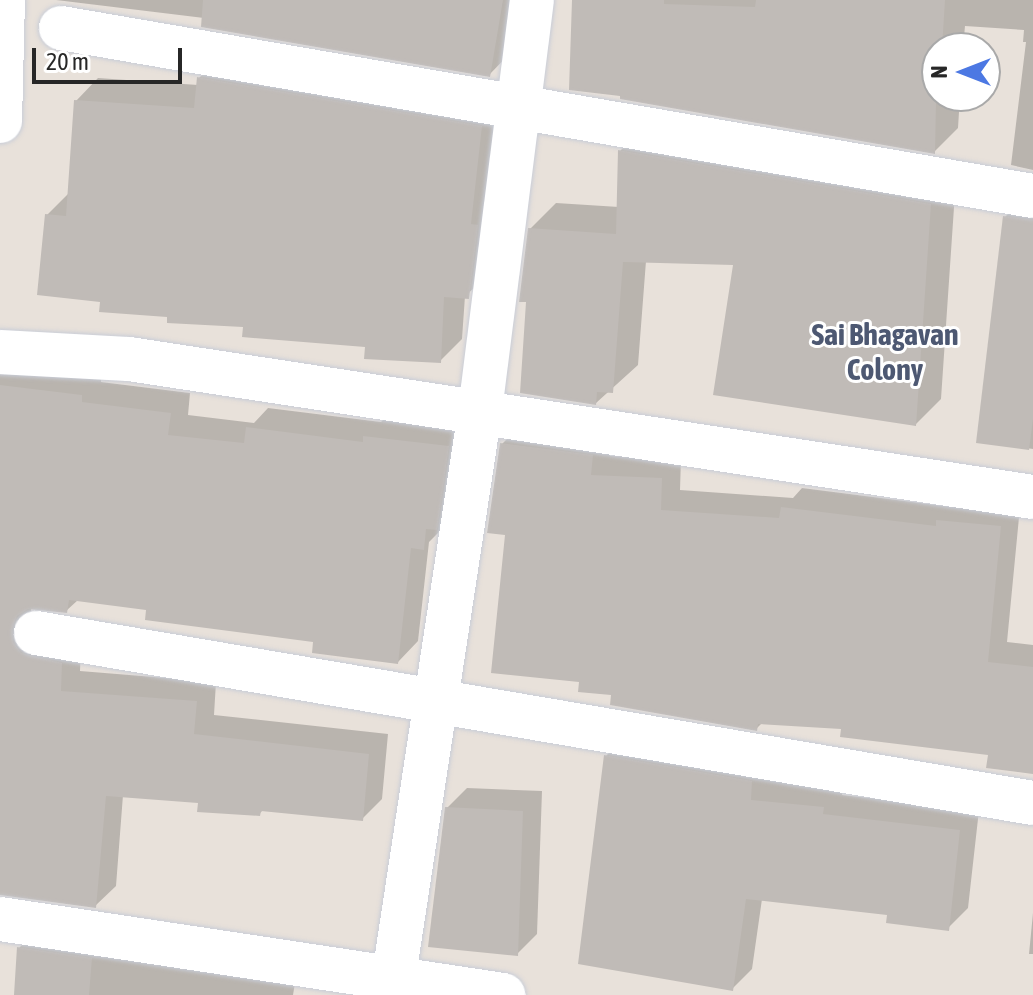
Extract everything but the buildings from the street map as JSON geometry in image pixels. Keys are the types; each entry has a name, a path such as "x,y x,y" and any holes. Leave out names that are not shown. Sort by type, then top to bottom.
{"street":[{"path":"0,121 3,0"},
{"path":"392,988 480,411 521,107 532,0"},
{"path":"61,28 1033,196"},
{"path":"0,352 129,359 1033,497"},
{"path":"36,633 1033,803"},
{"path":"0,919 392,988 503,995"}],"district":[{"name":"Sai Bhagavan Colony","path":"885,351"}]}
